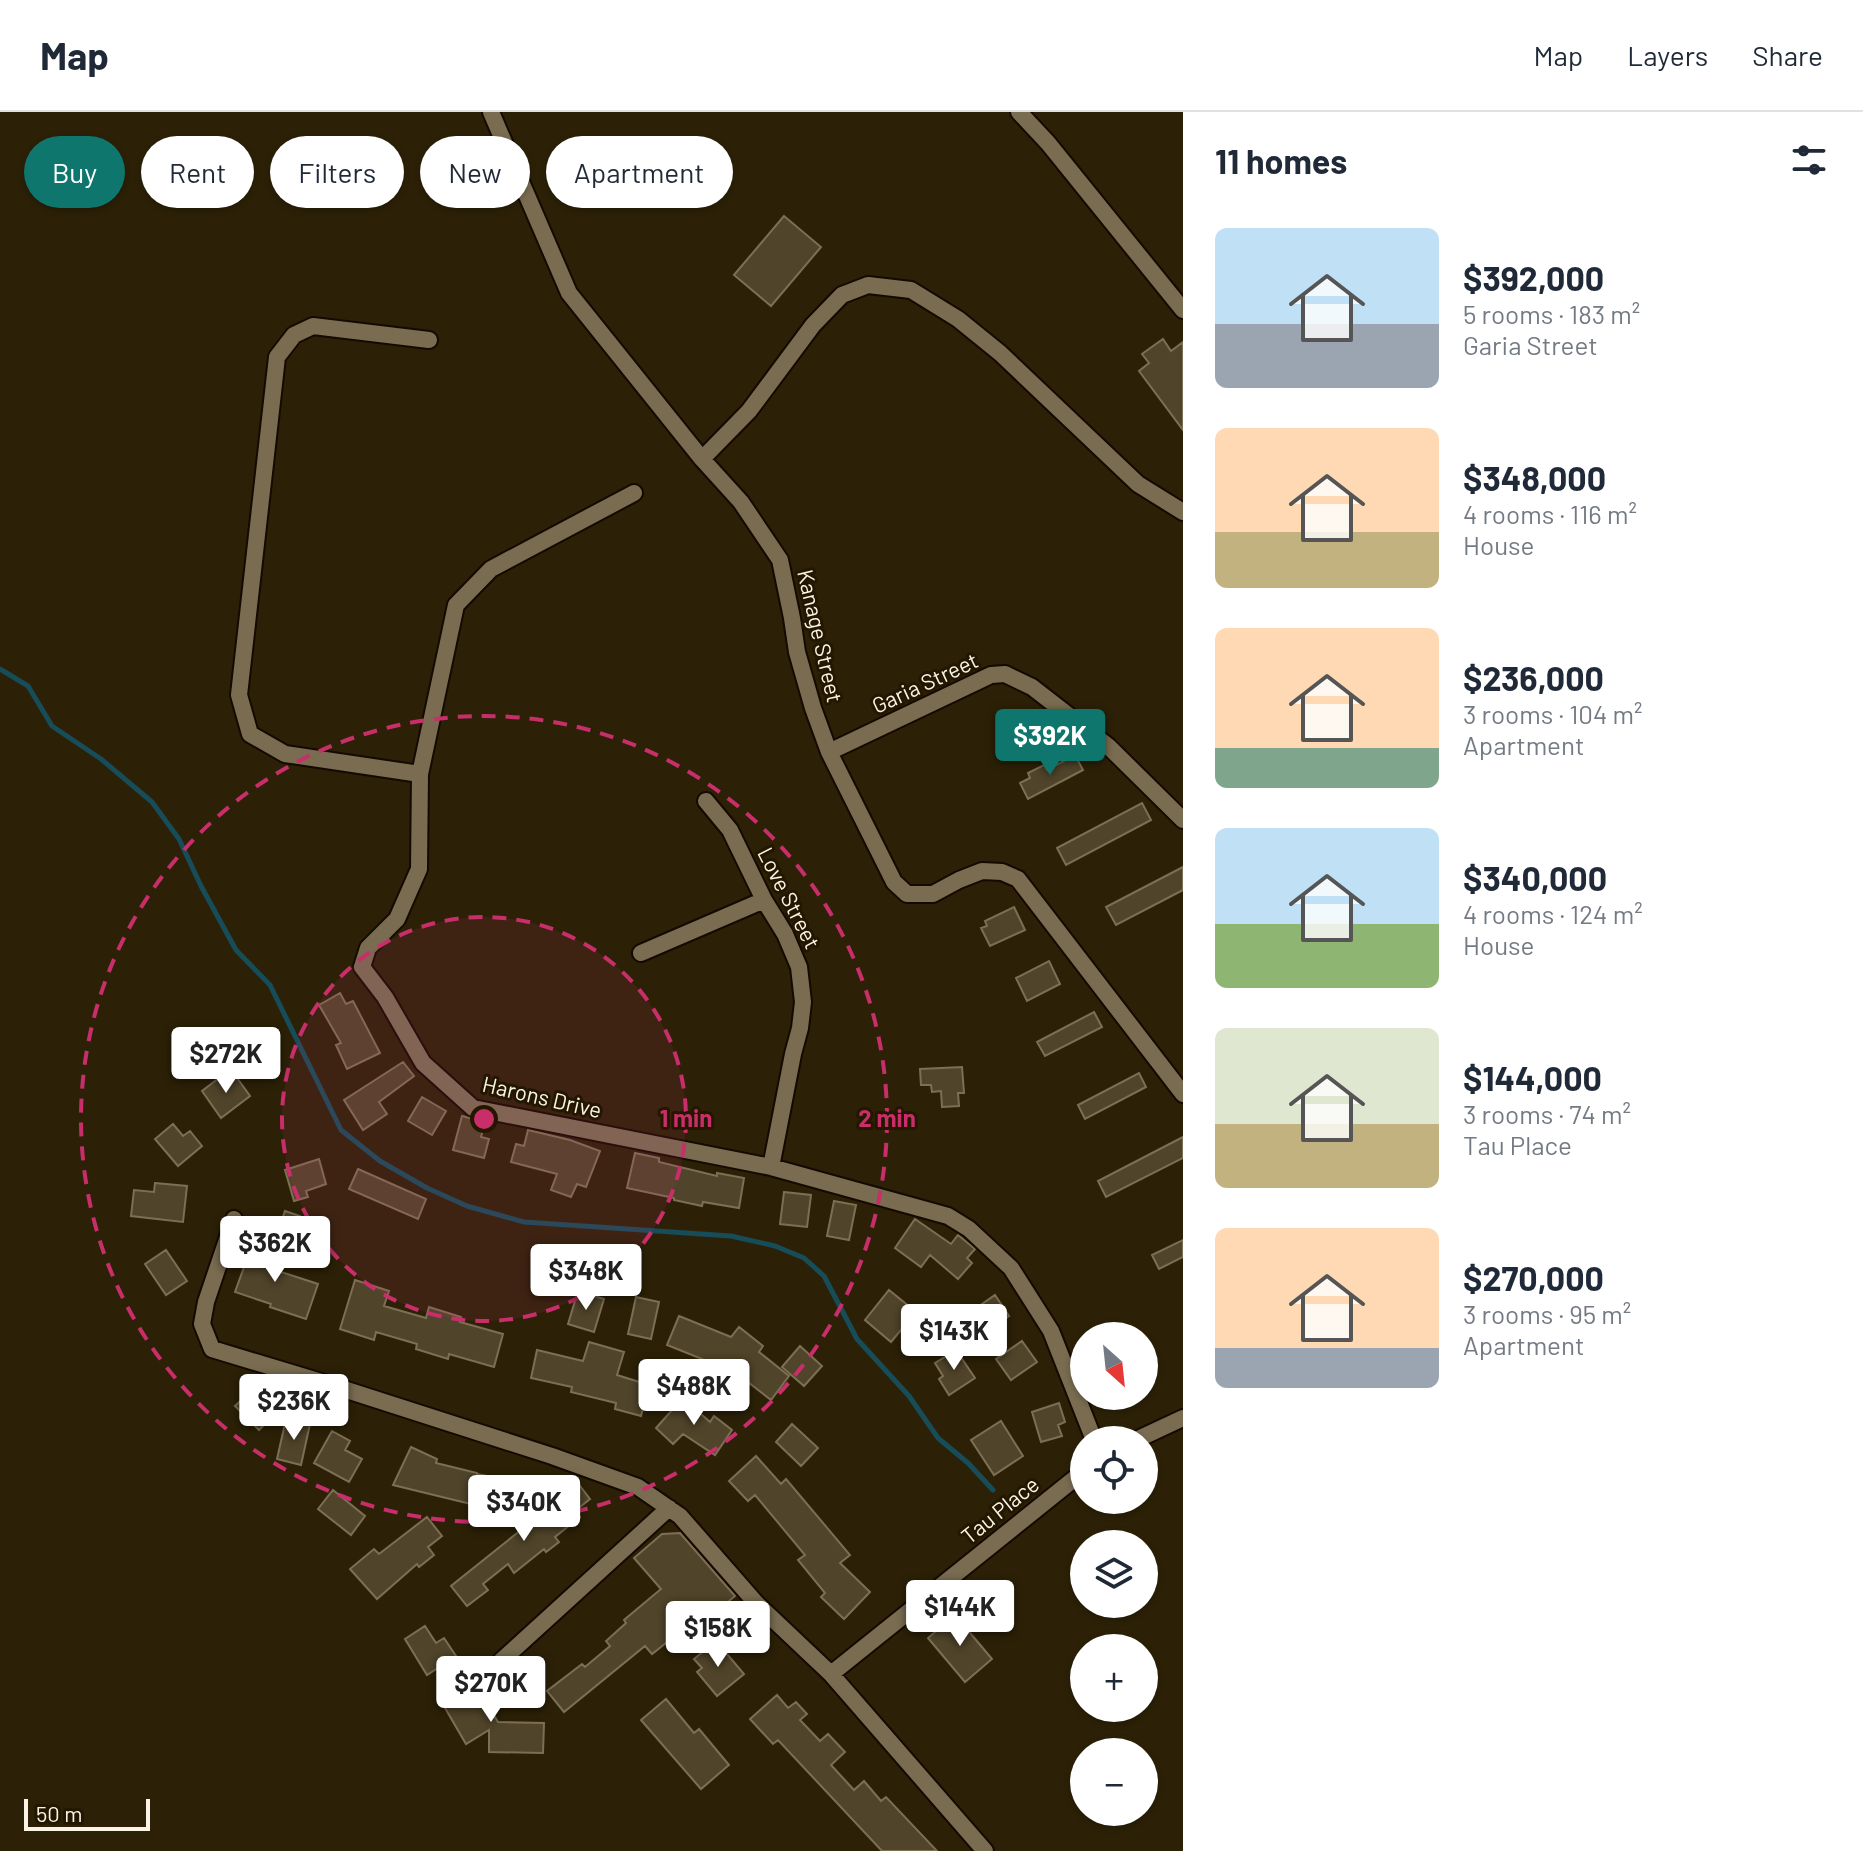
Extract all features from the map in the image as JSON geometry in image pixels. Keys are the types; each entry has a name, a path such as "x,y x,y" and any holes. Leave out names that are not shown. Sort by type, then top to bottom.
{"street":[{"name":"Kanage Street","path":"491,112 569,293 702,459 741,502 780,560 797,652 813,708 829,752 894,882 907,894 933,894 982,871 1002,872 1018,879 1183,1094"},
{"path":"1019,112 1048,143 1183,310"},
{"path":"702,459 749,411 813,325 842,295 868,285 911,290 958,319 1000,353 1138,484 1183,512"},
{"path":"420,774 285,754 250,734 239,695 277,357 294,335 313,326 429,340"},
{"name":"Harons Drive","path":"634,493 491,569 456,605 420,774 419,869 397,919 368,948 362,967 385,997 423,1063 473,1108 771,1167 948,1216 969,1229 1011,1268 1051,1331 1088,1426"},
{"name":"Garia Street","path":"829,752 991,675 1005,674 1032,687 1108,746 1183,820"},
{"name":"Love Street","path":"706,801 730,830 799,967 803,1002 800,1028 771,1167"},
{"path":"641,953 764,900"},
{"path":"234,1219 206,1302 202,1324 212,1349 552,1456 638,1487 680,1516 756,1603 831,1674 985,1851"},
{"path":"1158,1430 1183,1418"},
{"name":"Tau Place","path":"831,1674 1070,1482"},
{"path":"501,1661 669,1508"}],"building":[{"path":"784,216 821,247 771,306 734,275"},
{"path":"1163,339 1171,351 1183,342 1183,430 1139,371 1149,363 1142,354"},
{"path":"1075,755 1083,770 1028,799 1020,783 1030,778 1028,773 1044,765 1047,770"},
{"path":"1142,803 1151,820 1066,865 1057,848"},
{"path":"1183,867 1183,890 1116,925 1106,907"},
{"path":"1014,907 1025,930 990,946 981,928 987,926 985,921"},
{"path":"1049,961 1060,984 1027,1001 1016,978"},
{"path":"340,993 346,1004 353,1001 380,1053 347,1069 336,1045 341,1043 319,1005"},
{"path":"1094,1012 1102,1027 1045,1056 1037,1042"},
{"path":"403,1062 414,1076 379,1102 387,1114 363,1130 344,1100"},
{"path":"962,1067 964,1093 958,1093 959,1106 942,1107 941,1091 932,1092 931,1085 921,1085 920,1069"},
{"path":"1139,1073 1146,1087 1085,1119 1078,1105"},
{"path":"235,1075 250,1096 221,1118 202,1091 219,1078 223,1083"},
{"path":"422,1097 446,1111 432,1135 408,1121"},
{"path":"462,1116 485,1122 481,1137 489,1139 484,1158 453,1150"},
{"path":"173,1124 183,1136 190,1131 202,1146 178,1166 155,1139"},
{"path":"528,1130 600,1151 586,1187 577,1184 571,1197 551,1190 557,1174 511,1162 516,1144 524,1146"},
{"path":"1183,1137 1183,1158 1106,1197 1098,1181"},
{"path":"635,1153 717,1176 717,1173 744,1178 739,1208 703,1202 702,1206 627,1188"},
{"path":"319,1159 326,1184 306,1191 308,1197 294,1201 285,1170"},
{"path":"358,1169 426,1199 418,1219 349,1189"},
{"path":"155,1183 187,1186 183,1222 131,1216 134,1190 154,1192"},
{"path":"784,1192 811,1195 807,1227 780,1224"},
{"path":"834,1201 856,1205 849,1240 827,1236"},
{"path":"285,1211 300,1216 297,1224 316,1230 308,1251 275,1239"},
{"path":"915,1219 951,1244 958,1235 975,1249 967,1258 972,1263 958,1279 930,1255 921,1267 895,1248"},
{"path":"1183,1240 1183,1257 1159,1269 1152,1255"},
{"path":"252,1245 281,1255 275,1270 318,1284 306,1319 235,1292"},
{"path":"166,1250 187,1281 166,1295 145,1264"},
{"path":"355,1280 389,1291 384,1306 426,1318 429,1307 461,1317 460,1322 503,1334 494,1367 449,1354 448,1359 416,1349 417,1344 376,1332 374,1340 340,1329"},
{"path":"889,1290 916,1312 891,1342 865,1320"},
{"path":"578,1291 604,1299 594,1332 568,1324"},
{"path":"995,1295 1009,1316 969,1345 950,1319 968,1306 972,1311"},
{"path":"636,1297 659,1302 651,1339 628,1334"},
{"path":"679,1316 731,1337 739,1327 763,1346 759,1352 789,1376 771,1400 740,1376 734,1384 702,1359 667,1345"},
{"path":"1022,1341 1037,1362 1011,1380 996,1359"},
{"path":"589,1342 624,1352 617,1375 649,1385 641,1416 615,1409 616,1403 571,1392 572,1387 531,1378 537,1350 583,1361"},
{"path":"800,1346 822,1366 804,1386 782,1367"},
{"path":"956,1350 975,1378 949,1395 939,1379 943,1376 935,1363"},
{"path":"253,1389 276,1413 259,1430 235,1406"},
{"path":"683,1398 710,1422 714,1416 732,1430 715,1455 683,1434 673,1444 656,1428"},
{"path":"1059,1403 1065,1422 1058,1425 1062,1436 1041,1442 1032,1412"},
{"path":"286,1419 310,1424 301,1465 277,1459"},
{"path":"1001,1421 1023,1456 994,1475 971,1440"},
{"path":"792,1424 818,1448 801,1466 776,1442"},
{"path":"332,1431 350,1441 345,1450 362,1459 349,1482 314,1463"},
{"path":"411,1447 437,1459 436,1463 525,1483 519,1514 393,1485"},
{"path":"756,1456 781,1484 786,1479 850,1555 840,1563 870,1592 844,1619 821,1597 825,1593 798,1560 805,1555 755,1495 748,1501 729,1481"},
{"path":"577,1482 590,1499 575,1511 580,1517 555,1537 559,1542 546,1552 544,1549 514,1573 508,1564 483,1584 488,1590 467,1606 451,1586"},
{"path":"333,1490 365,1516 351,1535 318,1509"},
{"path":"427,1517 442,1536 428,1547 434,1555 419,1567 417,1564 377,1599 350,1569 374,1549 379,1554"},
{"path":"680,1533 735,1596 696,1629 691,1623 652,1654 645,1646 564,1712 547,1691 582,1664 585,1667 610,1646 606,1641 626,1623 624,1620 661,1589 634,1558 662,1534"},
{"path":"955,1615 992,1659 965,1682 928,1638"},
{"path":"425,1626 436,1643 444,1638 456,1656 427,1675 405,1639"},
{"path":"716,1641 744,1674 717,1696 697,1672 702,1668 694,1659"},
{"path":"474,1682 498,1722 544,1723 543,1753 489,1752 489,1730 466,1744 441,1701"},
{"path":"777,1695 788,1708 796,1702 807,1714 800,1720 820,1741 828,1734 845,1752 831,1765 854,1790 864,1781 881,1801 886,1797 937,1851 882,1851 778,1740 773,1744 750,1719"},
{"path":"666,1699 694,1733 699,1729 729,1765 701,1789 641,1720"}],"waterway":[{"path":"0,669 28,686 52,726 101,759 152,802 179,839 236,950 270,985 341,1130 380,1161 427,1188 467,1206 524,1222 731,1236 775,1246 804,1258 824,1276 857,1339 909,1396 938,1438 968,1463 993,1490"}]}
